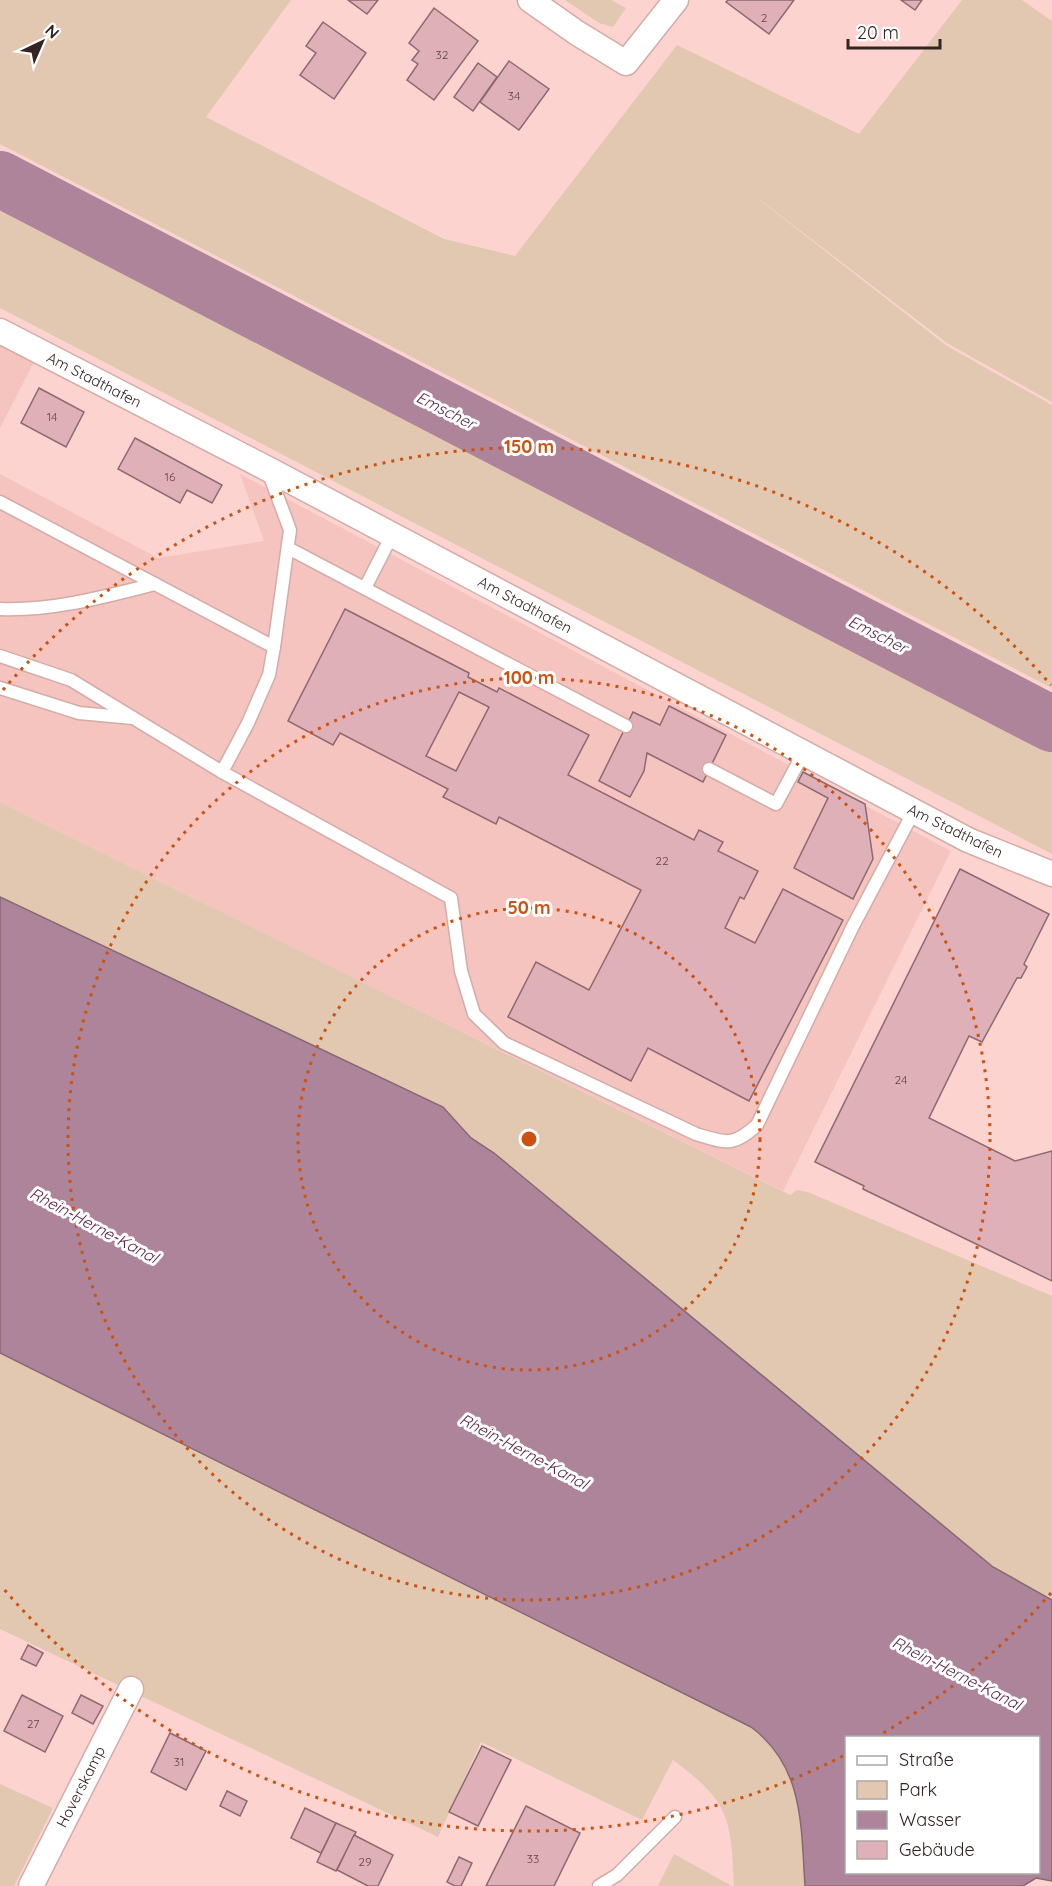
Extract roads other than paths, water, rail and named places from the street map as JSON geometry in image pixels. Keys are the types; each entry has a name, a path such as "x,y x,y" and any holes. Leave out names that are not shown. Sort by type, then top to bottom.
{"street":[{"path":"530,0 577,33 626,63 676,0"},
{"name":"Am Stadthafen","path":"0,331 266,468 968,840 1052,874"},
{"name":"Hoverskamp","path":"32,1886 131,1689"}],"lane":[{"path":"222,772 248,723 269,675 274,647 290,530 266,468"},
{"path":"0,502 274,647"},
{"path":"365,588 393,535"},
{"path":"288,548 626,726"},
{"path":"0,609 33,610 80,603 155,584"},
{"path":"0,656 71,680 137,718 222,772 451,898 460,971 474,1014 504,1043 696,1134 727,1144 744,1136 757,1125 853,926 914,811"},
{"path":"0,688 79,713 137,718"},
{"path":"709,769 776,804 804,753"},
{"path":"599,1886 617,1875 675,1817"}],"water":[{"name":"Rhein-Herne-Kanal","path":"0,897 443,1107 471,1138 494,1153 993,1567 1052,1600 1052,1881 1036,1878 1023,1886 805,1886 800,1820 790,1779 781,1760 768,1743 751,1727 0,1353"}],"waterway":[{"name":"Emscher","path":"0,179 1052,724"}]}
